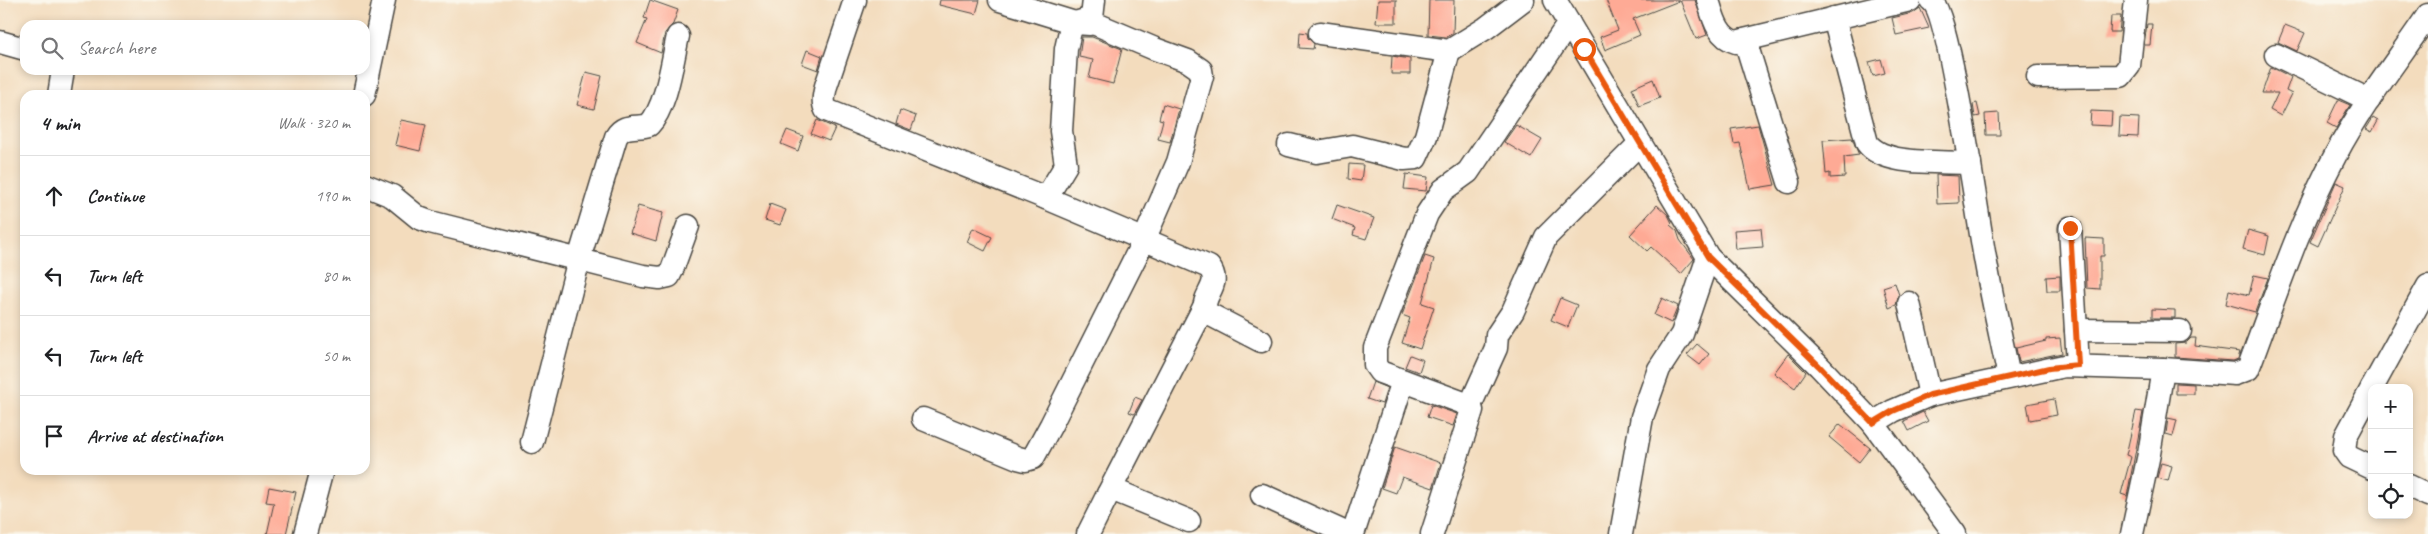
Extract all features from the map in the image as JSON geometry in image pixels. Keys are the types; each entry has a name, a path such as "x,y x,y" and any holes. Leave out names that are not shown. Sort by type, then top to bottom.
{"street":[{"path":"370,66 384,0"},
{"path":"855,0 823,97 823,105 826,110 1046,198 1209,268 1214,274 1214,282 1204,307 1088,534"},
{"path":"923,420 1018,458 1026,460 1033,458 1144,240 1178,162 1202,76 1201,70 1188,61 1155,50 1089,16 1000,0"},
{"path":"1320,33 1449,51 1486,28 1523,0"},
{"path":"1555,0 1708,257 1819,366 1873,423 1955,534"},
{"path":"1708,0 1715,22 1723,36 1736,42 1910,0"},
{"path":"1931,0 1939,10 1951,58 1985,260 2010,377"},
{"path":"2038,77 2122,76 2126,72 2130,59 2136,0"},
{"path":"1873,423 1893,411 1930,395 2049,368 2078,365 2235,374 2248,369 2292,248 2336,155 2368,100 2428,15"},
{"path":"1046,198 1066,165 1060,131 1066,50 1070,31 1089,16"},
{"path":"1834,18 1867,143 1872,150 1882,156 1896,159 1970,163"},
{"path":"1432,534 1472,410 1468,405 1380,372 1375,365 1375,348 1427,214 1442,190 1468,172 1569,22"},
{"path":"532,442 579,259 616,137 620,130 627,127 649,125 656,118 662,104 678,36"},
{"path":"1745,40 1788,182"},
{"path":"0,42 20,48"},
{"path":"1289,145 1317,152 1352,146 1404,159 1416,158 1426,136 1449,51"},
{"path":"2276,55 2368,100"},
{"path":"60,90 62,75"},
{"path":"365,90 368,75"},
{"path":"1468,405 1473,399 1496,348 1497,335 1512,311 1546,237 1640,143"},
{"path":"370,187 392,196 419,218 644,276 660,278 669,276 688,226"},
{"path":"2070,228 2078,365"},
{"path":"1621,534 1642,417 1659,370 1682,334 1708,257"},
{"path":"2374,384 2428,286"},
{"path":"1909,303 1930,395"},
{"path":"1204,307 1205,312 1210,316 1260,341"},
{"path":"2076,330 2180,331"},
{"path":"2132,534 2156,415 2163,369"},
{"path":"1353,534 1403,381"},
{"path":"2368,395 2346,436 2344,444 2349,456 2368,466"},
{"path":"305,534 321,475"},
{"path":"2413,488 2428,495"},
{"path":"1108,494 1116,491 1126,494 1189,521"},
{"path":"1262,495 1348,534"}],"building":[{"path":"650,0 678,10 673,24 665,33 661,53 637,43 647,19 644,18"},
{"path":"940,0 980,0 976,14 939,5"},
{"path":"1378,0 1396,0 1396,23 1376,23"},
{"path":"1429,0 1454,0 1453,33 1446,37 1428,35"},
{"path":"1606,0 1679,1 1633,19 1640,35 1605,50 1600,37 1618,30"},
{"path":"1680,0 1695,0 1707,35 1696,39"},
{"path":"1920,8 1929,28 1896,35 1892,18 1913,13"},
{"path":"2111,16 2121,16 2119,32 2110,32"},
{"path":"2147,24 2152,24 2150,45 2144,45"},
{"path":"2285,25 2305,33 2297,51 2278,42"},
{"path":"1300,32 1307,33 1308,38 1314,44 1313,49 1299,48"},
{"path":"1082,37 1092,37 1122,49 1113,84 1089,78 1093,60 1079,57"},
{"path":"807,50 822,56 818,70 802,64"},
{"path":"1392,56 1410,59 1410,74 1391,74"},
{"path":"1881,59 1885,73 1873,76 1869,62"},
{"path":"2271,67 2291,77 2286,91 2292,94 2281,116 2270,110 2278,93 2262,93"},
{"path":"586,72 602,76 594,109 577,105"},
{"path":"1653,79 1660,98 1639,106 1632,88"},
{"path":"2338,100 2350,105 2336,128 2327,123"},
{"path":"1977,103 1980,116 1975,117 1973,104"},
{"path":"1163,104 1179,109 1170,142 1158,139 1163,120 1159,119"},
{"path":"900,110 916,116 911,130 896,124"},
{"path":"2091,111 2112,112 2111,126 2090,125"},
{"path":"1999,113 2000,135 1986,135 1985,114"},
{"path":"2120,117 2139,118 2138,137 2119,136"},
{"path":"2373,118 2378,121 2372,132 2366,129"},
{"path":"401,120 426,125 420,151 395,145"},
{"path":"817,120 835,128 829,141 811,134"},
{"path":"1516,125 1542,140 1531,158 1504,142"},
{"path":"1758,125 1775,185 1750,189 1740,143 1734,144 1731,129"},
{"path":"787,130 803,136 798,151 781,144"},
{"path":"1852,138 1859,155 1844,157 1845,177 1830,178 1830,173 1826,174 1823,140"},
{"path":"1349,164 1363,165 1361,181 1348,179"},
{"path":"1406,174 1428,177 1426,191 1404,189"},
{"path":"1936,175 1958,176 1959,203 1937,204"},
{"path":"2336,182 2345,186 2318,246 2310,242"},
{"path":"770,204 786,210 780,225 765,220"},
{"path":"1337,205 1374,218 1366,239 1353,235 1355,228 1332,219"},
{"path":"1657,205 1668,215 1672,223 1670,225 1677,231 1680,240 1694,259 1681,274 1651,247 1647,251 1630,235"},
{"path":"638,206 663,213 656,241 630,233"},
{"path":"973,228 992,237 985,251 967,242"},
{"path":"1761,228 1763,247 1736,249 1734,230"},
{"path":"2248,230 2269,236 2265,255 2243,249"},
{"path":"2085,238 2104,239 2104,256 2100,256 2100,289 2087,288"},
{"path":"1425,256 1434,259 1422,303 1434,307 1420,349 1402,343 1410,318 1402,315"},
{"path":"2254,275 2268,278 2255,312 2226,304 2229,290 2249,295"},
{"path":"2060,276 2060,291 2047,291 2046,277"},
{"path":"1895,283 1899,295 1896,305 1889,308 1883,287"},
{"path":"1560,298 1577,305 1568,327 1551,320"},
{"path":"1662,298 1678,306 1671,323 1654,315"},
{"path":"2152,309 2175,310 2175,318 2152,318"},
{"path":"2060,338 2062,353 2019,362 2016,348 2046,341 2046,339"},
{"path":"2191,338 2196,338 2195,346 2240,352 2238,359 2233,361 2175,357 2175,344 2186,343"},
{"path":"1697,344 1709,354 1700,365 1687,355"},
{"path":"1788,354 1806,372 1795,388 1774,373"},
{"path":"1410,355 1423,360 1419,372 1405,367"},
{"path":"1373,382 1387,388 1382,404 1367,399"},
{"path":"2176,383 2194,384 2194,394 2176,394"},
{"path":"1135,397 1142,400 1134,414 1129,412"},
{"path":"2054,399 2057,415 2030,420 2027,404"},
{"path":"1431,405 1457,414 1453,426 1427,417"},
{"path":"2136,411 2143,412 2127,496 2121,494 2131,457 2126,455"},
{"path":"1923,412 1928,421 1909,431 1904,421"},
{"path":"2168,418 2177,420 2173,436 2166,434"},
{"path":"1840,424 1870,448 1859,462 1829,437"},
{"path":"1395,447 1441,463 1433,488 1402,477 1396,493 1382,488"},
{"path":"2161,463 2172,466 2168,481 2157,478"},
{"path":"269,487 296,492 286,534 267,534 274,503 266,502"}],"route":[{"path":"1584,49 1708,257 1819,366 1873,423 1893,411 1930,395 2049,368 2078,365 2070,228"}]}
